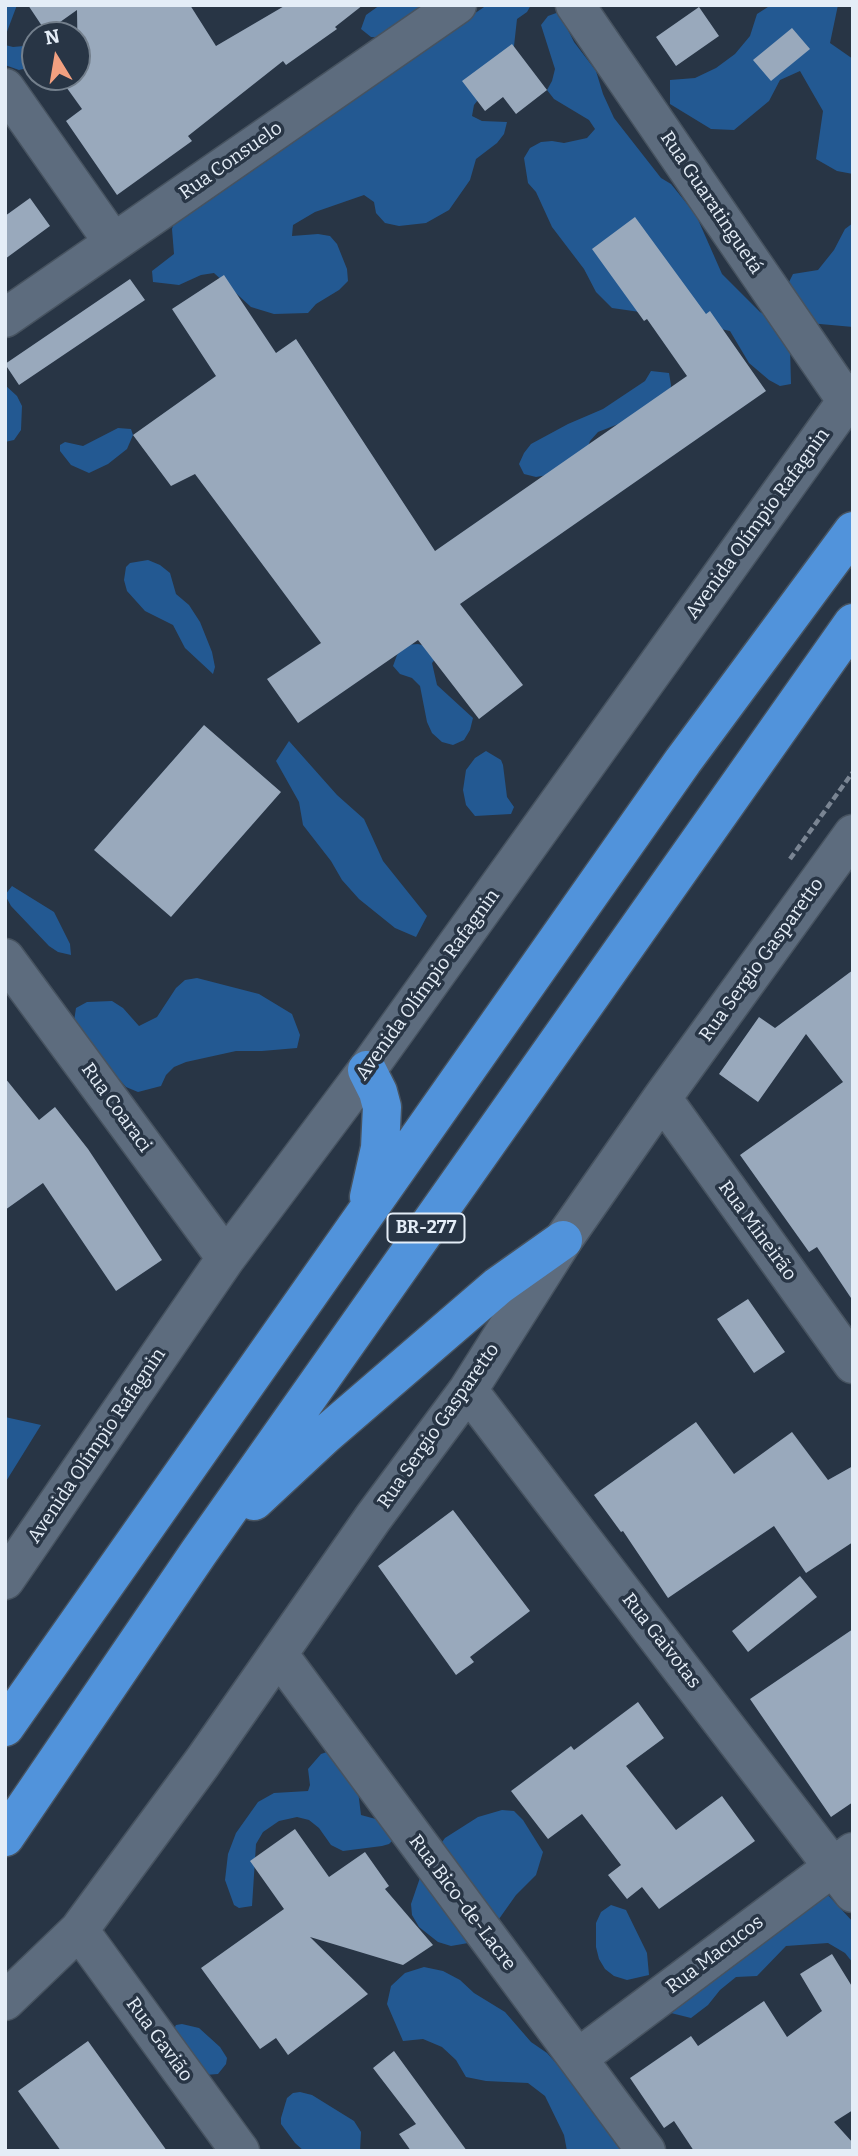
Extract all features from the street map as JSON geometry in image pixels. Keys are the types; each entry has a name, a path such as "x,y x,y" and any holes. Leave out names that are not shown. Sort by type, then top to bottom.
{"highway":[{"name":"BR-277","path":"5,1727 683,761 853,531"},
{"name":"BR-277","path":"5,1838 199,1552 853,623"},
{"path":"364,1217 380,1148 382,1107 367,1070"},
{"path":"199,1552 325,1435 498,1286 563,1240"}],"street":[{"name":"Rua Consuelo","path":"5,318 457,5"},
{"name":"Rua Guaratinguetá","path":"575,5 850,396"},
{"path":"5,89 113,242"},
{"name":"Avenida Olímpio Rafagnin","path":"5,1580 226,1258 367,1070 850,396"},
{"name":"Rua Sergio Gasparetto","path":"5,2001 79,1930 279,1655 373,1518 468,1390 563,1240 662,1098 853,835"},
{"name":"Rua Coaraci","path":"5,958 226,1258"},
{"name":"Rua Mineirão","path":"662,1098 853,1364"},
{"name":"Rua Gaivotas","path":"468,1390 847,1871"},
{"name":"Rua Bico-de-Lacre","path":"279,1655 646,2151"},
{"name":"Rua Macucos","path":"578,2058 847,1871"},
{"name":"Rua Gavião","path":"79,1930 240,2151"}],"shaded area":[{"path":"5,5 17,5 5,37"},
{"path":"380,5 452,5 393,38 371,37 361,29 366,15"},
{"path":"487,5 531,5 527,12 517,19 513,55 474,105 472,116 482,121 507,122 504,134 476,159 470,180 449,210 426,223 399,226 385,223 376,213 374,202 364,195 315,212 293,225 292,236 330,236 337,244 347,269 348,281 308,313 274,314 251,307 214,273 201,275 179,285 153,282 152,271 174,254 172,229 176,217"},
{"path":"771,5 838,5 830,43 853,59 853,174 837,171 816,159 823,111 800,71 780,80 769,101 734,130 711,129 670,104 670,80 695,78 716,68 735,54 750,36 757,14"},
{"path":"559,12 574,42 596,71 614,118 661,178 671,184 696,215 722,274 760,312 771,319 790,348 791,384 780,386 749,363 730,331 612,308 596,292 584,269 552,227 536,192 528,183 524,158 530,148 541,142 564,143 587,138 595,129 589,120 554,99 547,90 555,69 541,25 548,16"},
{"path":"5,45 21,46 21,70 5,65"},
{"path":"853,223 853,327 809,323 786,288 793,274 818,270 834,250 845,229"},
{"path":"651,371 669,373 670,396 621,423 598,432 590,441 586,452 559,473 536,477 524,474 519,464 531,444 603,409 645,381"},
{"path":"5,385 17,396 22,406 21,430 14,440 5,442"},
{"path":"118,428 131,429 133,435 127,449 108,464 89,473 71,465 60,451 60,445 65,442 83,446"},
{"path":"148,560 170,573 176,594 189,605 200,622 212,652 215,667 213,674 185,648 173,625 145,611 127,591 124,580 126,567 130,563"},
{"path":"418,644 442,651 432,663 437,685 473,718 464,740 453,745 442,742 432,733 427,722 420,686 412,678 400,674 393,666 405,645"},
{"path":"289,741 337,795 364,819 383,861 427,916 416,937 395,928 359,899 303,825 299,802 276,761"},
{"path":"486,751 501,760 503,765 507,797 514,807 511,814 475,816 466,805 463,790 466,770 475,758"},
{"path":"12,886 54,912 70,944 71,955 58,952 49,946 11,906 5,895"},
{"path":"197,978 259,994 292,1014 300,1035 297,1048 236,1051 186,1062 174,1067 161,1086 138,1092 126,1087 74,1021 76,1008 87,1002 112,1001 123,1008 139,1026 157,1017 176,988 185,980"},
{"path":"5,1417 41,1425 5,1483"},
{"path":"327,1752 358,1791 361,1815 383,1821 393,1840 382,1846 343,1851 331,1845 319,1828 309,1820 297,1817 279,1821 263,1832 256,1844 252,1906 239,1908 234,1905 225,1880 228,1854 236,1833 258,1802 274,1793 308,1791 308,1769 321,1754"},
{"path":"502,1810 514,1811 523,1820 543,1852 536,1875 516,1895 494,1926 474,1942 451,1946 438,1942 419,1927 412,1915 411,1904 423,1869 445,1838 478,1817"},
{"path":"827,1894 853,1922 853,1963 845,1953 828,1943 786,1946 757,1976 736,1977 691,2018 671,2013 679,1995"},
{"path":"611,1905 626,1910 647,1953 649,1975 627,1980 614,1976 605,1969 599,1959 596,1923 601,1912"},
{"path":"424,1967 443,1971 460,1980 474,1993 505,2012 531,2042 547,2053 572,2081 622,2151 567,2151 564,2135 545,2096 528,2083 466,2077 456,2060 442,2047 423,2039 403,2041 387,2004 391,1986 405,1973"},
{"path":"176,2025 199,2028 220,2047 227,2058 218,2074 205,2075 173,2031"},
{"path":"300,2092 312,2095 354,2121 361,2132 360,2151 304,2151 295,2143 281,2124 281,2118 287,2098"}],"building":[{"path":"28,5 190,5 216,46 286,5 363,5 335,27 337,29 286,65 283,61 188,136 192,141 117,195 66,121 82,109 69,91 91,91 91,21 77,21 77,10 62,21 39,21"},
{"path":"699,7 719,36 676,66 656,37"},
{"path":"792,28 810,49 771,81 753,60"},
{"path":"512,44 547,90 516,114 503,97 485,111 462,81"},
{"path":"30,198 50,226 5,259 5,216"},
{"path":"635,217 706,314 710,311 766,391 460,604 523,685 479,719 418,640 298,723 267,679 321,643 195,474 171,486 133,435 216,376 172,309 224,275 276,353 296,339 435,551 687,376 647,319 644,321 592,249"},
{"path":"130,279 145,300 19,385 5,364"},
{"path":"204,725 281,792 171,917 94,850"},
{"path":"853,970 853,1301 817,1247 809,1252 740,1155 843,1082 806,1034 758,1102 719,1074 759,1017 775,1028"},
{"path":"5,1078 39,1120 55,1107 88,1149 162,1260 116,1291 43,1183 5,1210"},
{"path":"748,1299 785,1352 754,1373 717,1319"},
{"path":"696,1422 734,1474 792,1432 828,1480 853,1466 853,1542 806,1573 774,1526 668,1598 623,1531 621,1532 594,1495"},
{"path":"453,1510 530,1611 470,1657 474,1662 456,1675 378,1566"},
{"path":"800,1576 817,1597 748,1652 732,1631"},
{"path":"853,1629 853,1802 831,1817 750,1699"},
{"path":"638,1702 664,1738 626,1766 676,1830 722,1796 755,1841 659,1909 642,1887 627,1899 608,1875 621,1865 582,1814 548,1839 511,1791 571,1746 574,1750"},
{"path":"295,1829 329,1877 365,1852 389,1886 385,1889 433,1945 403,1965 310,1937 368,1994 288,2055 276,2038 260,2049 201,1968 284,1909 250,1861"},
{"path":"832,1954 853,1988 853,2110 834,2122 853,2143 853,2151 694,2151 674,2121 664,2128 630,2078 691,2036 698,2046 764,2001 787,2037 822,2011 800,1974"},
{"path":"88,2041 167,2151 61,2151 18,2091"},
{"path":"394,2051 467,2151 411,2151 399,2134 416,2124 373,2068"}]}
